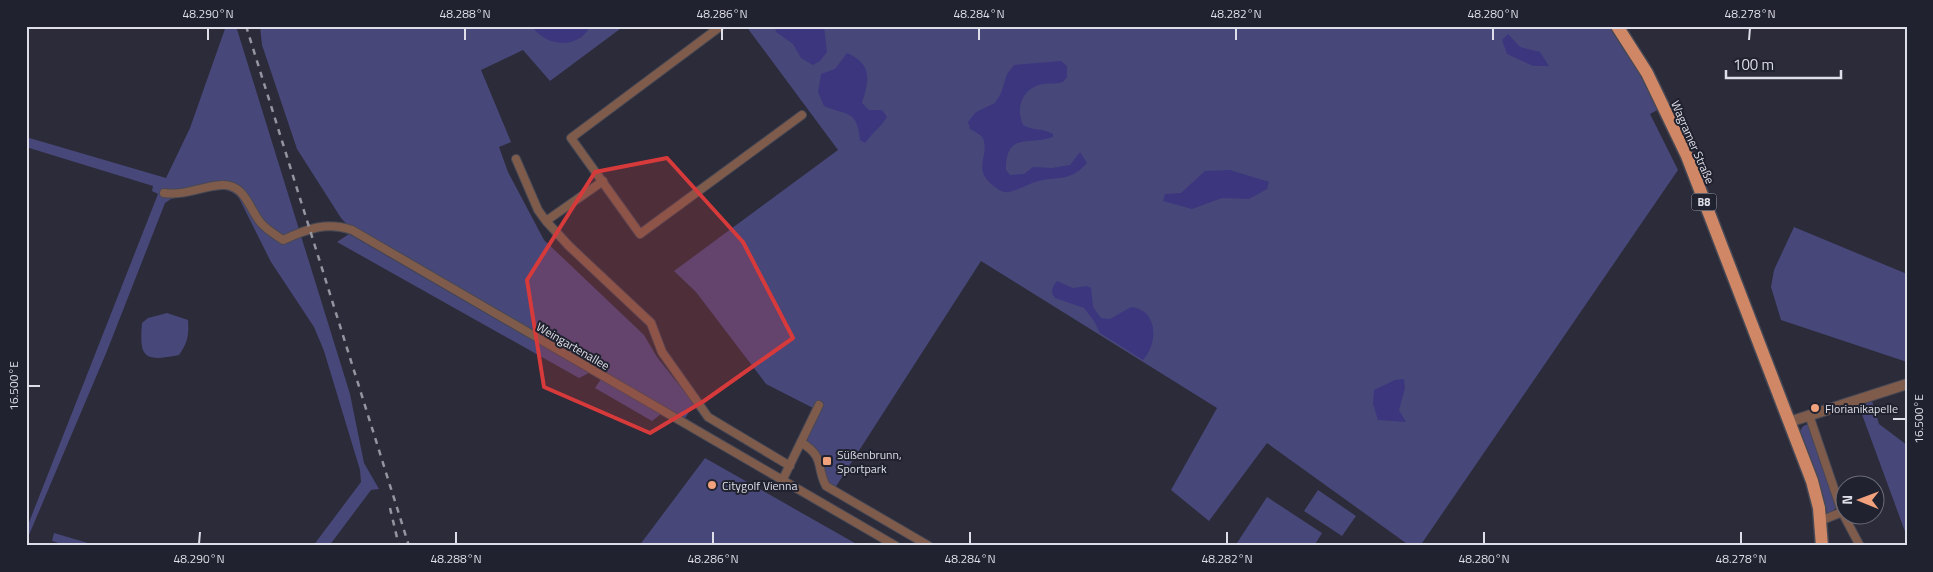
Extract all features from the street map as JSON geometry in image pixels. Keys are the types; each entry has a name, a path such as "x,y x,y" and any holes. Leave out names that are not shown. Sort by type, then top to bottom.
{"main road":[{"name":"Wagramer Straße","path":"1617,26 1647,73 1687,156 1789,422"},
{"name":"B8","path":"1789,422 1812,481 1820,521 1822,546"}],"street":[{"path":"721,26 571,138 640,234 802,115"},
{"path":"516,159 538,210 546,221 569,246 651,323 662,352 708,417 790,466"},
{"path":"546,221 603,181"},
{"name":"Weingartenallee","path":"164,193 183,193 209,187 233,186 242,192 262,224 284,240 303,231 330,224 352,230 896,546"},
{"path":"1789,422 1907,384"},
{"path":"782,481 819,405"},
{"path":"1810,415 1836,494"},
{"path":"802,443 814,451 818,458 826,486 929,546"},
{"path":"1820,521 1836,514"},
{"path":"1848,524 1860,546"}],"highlighted area":[{"path":"667,158 743,242 793,338 704,401 650,433 544,387 527,280 595,172"}],"shaded area":[{"path":"226,26 236,26 350,394 364,463 379,489 371,490 329,546 313,546 361,482 360,470 324,351 314,327 271,262 239,198 225,190 207,190 171,199 165,203 107,351 26,542 26,530 158,194 152,191 153,186 26,147 26,137 166,178 190,128"},
{"path":"260,26 624,26 550,81 523,50 481,70 511,142 499,147 508,172 544,240 644,335 657,357 694,404 682,423 352,230 341,218 297,149 262,45"},
{"path":"532,26 590,26 585,34 578,39 562,43 553,42 545,38"},
{"path":"746,26 1612,26 1661,108 1650,114 1678,170 1420,546 1410,546 1267,443 1209,521 1171,490 1217,408 981,261 833,491 826,486 821,462 803,443 817,410 766,384 696,292 674,271 838,150"},
{"path":"775,26 824,26 827,52 820,61 813,65 801,58 793,44 776,32"},
{"path":"1508,34 1520,47 1540,52 1549,66 1533,66 1507,54 1502,40"},
{"path":"847,53 861,62 867,74 862,103 869,110 882,110 887,117 865,143 860,140 859,130 853,118 850,115 824,106 818,92 821,74 835,69"},
{"path":"1061,61 1067,66 1067,77 1063,82 1033,87 1024,96 1020,107 1023,125 1049,132 1053,134 1053,137 1020,142 1014,145 1007,158 1006,170 1010,175 1024,174 1033,167 1052,168 1070,165 1080,152 1087,163 1070,176 1038,181 1009,192 1001,191 988,181 984,175 982,164 985,147 984,141 980,135 970,129 968,122 976,112 995,103 1001,93 1007,74 1014,65"},
{"path":"1230,170 1269,182 1267,189 1249,199 1222,198 1192,209 1163,201 1165,194 1181,193 1205,171"},
{"path":"1794,227 1907,274 1907,362 1781,320 1771,287 1774,270"},
{"path":"349,234 589,373 579,378 337,242"},
{"path":"1057,281 1073,288 1087,286 1091,288 1093,307 1101,318 1110,319 1131,307 1140,309 1147,314 1151,321 1153,337 1148,353 1143,360 1100,333 1084,308 1055,298 1052,290"},
{"path":"167,313 188,320 188,334 184,346 179,355 158,358 146,355 142,344 142,323 148,318"},
{"path":"601,379 661,414 652,421 595,388"},
{"path":"1404,379 1405,388 1399,410 1406,422 1378,420 1373,404 1374,390 1395,380"},
{"path":"1872,401 1879,424 1907,445 1907,537 1886,480 1886,474 1884,474 1857,405"},
{"path":"1808,424 1836,504 1836,508 1828,515 1813,464 1800,431 1803,426"},
{"name":"Citygolf Vienna","path":"705,458 860,546 639,546"},
{"path":"1318,490 1356,516 1342,536 1304,511"},
{"path":"1267,497 1322,533 1314,546 1235,546"},
{"path":"54,533 98,546 69,546 52,541"}],"railway":[{"path":"246,26 409,546"},
{"path":"390,508 399,546"}],"place":[{"name":"Florianikapelle","path":"1815,408"},
{"name":"Süßenbrunn, Sportpark","path":"827,461"},
{"name":"Citygolf Vienna","path":"712,485"}]}
